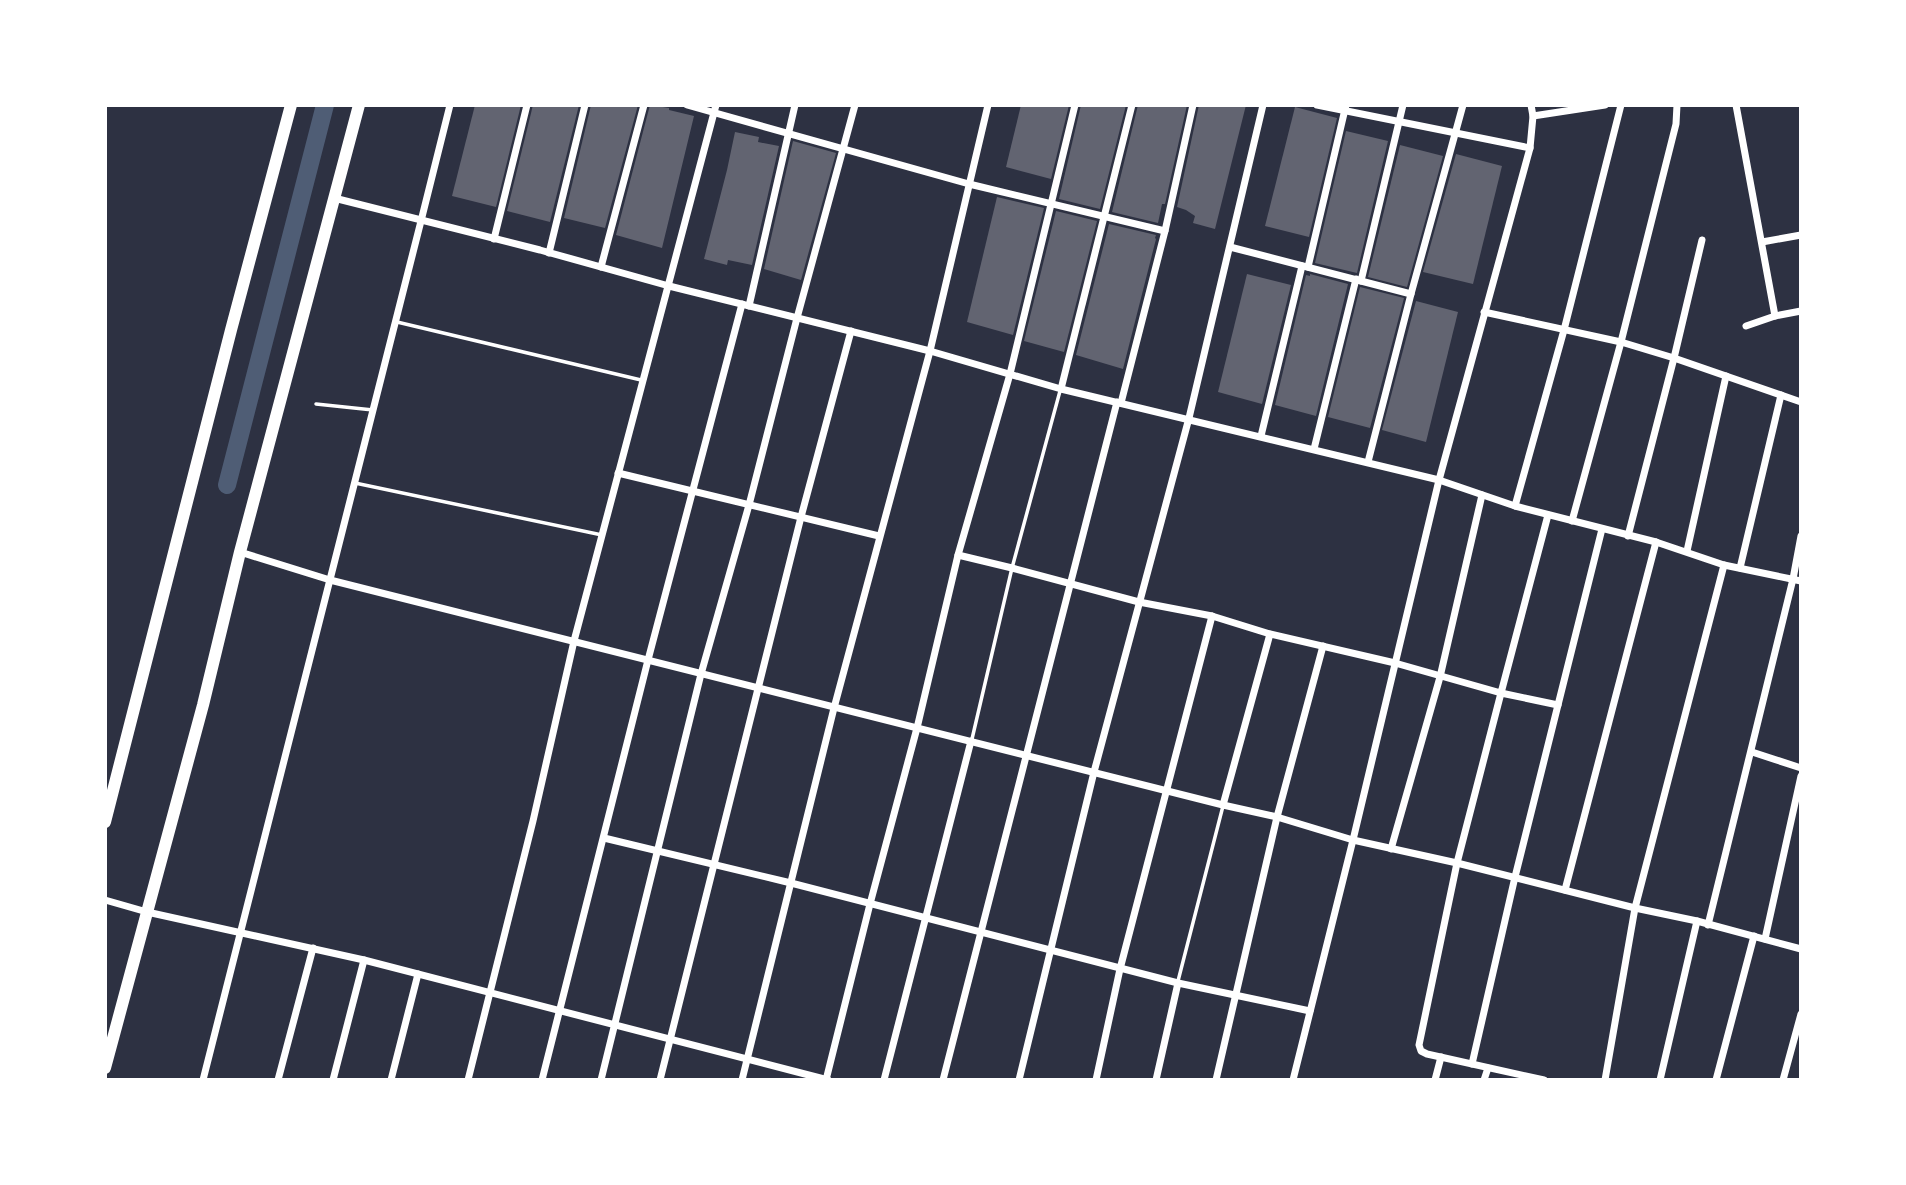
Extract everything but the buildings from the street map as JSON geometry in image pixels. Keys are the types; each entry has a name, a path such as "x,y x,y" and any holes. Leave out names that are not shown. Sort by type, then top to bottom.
{"main road":[{"path":"105,822 291,105"},
{"path":"105,1068 203,705 240,552 359,105"}],"street":[{"path":"203,1080 450,105"},
{"path":"494,239 527,105"},
{"path":"549,253 586,105"},
{"path":"601,267 644,105"},
{"path":"687,105 715,108 788,133 969,184 1165,231"},
{"path":"542,1080 648,660 746,305 795,105"},
{"path":"601,1080 701,674 749,505 855,105"},
{"path":"742,1080 834,708 930,351 988,105"},
{"path":"105,900 147,912 364,960 827,1080 917,728 958,555 1010,374 1075,105"},
{"path":"1061,389 1132,105"},
{"path":"943,1080 1069,583 1165,231 1193,105"},
{"path":"1019,1080 1094,772 1189,418 1264,105"},
{"path":"1317,105 1345,108 1399,122 1530,148"},
{"path":"1314,449 1403,105"},
{"path":"1368,463 1463,105"},
{"path":"1293,1080 1439,480 1530,148 1533,116 1531,105"},
{"path":"1533,116 1605,105"},
{"path":"1515,506 1564,330 1621,105"},
{"path":"1572,521 1621,342 1676,124 1677,105"},
{"path":"1736,105 1774,316"},
{"path":"468,1080 574,641 715,108"},
{"path":"1261,436 1345,108"},
{"path":"334,198 930,351 1061,389 1439,480 1515,506 1688,551 1724,565 1797,580"},
{"path":"1762,242 1801,235"},
{"path":"1628,536 1702,240"},
{"path":"1230,247 1411,294"},
{"path":"1746,326 1774,316 1801,311"},
{"path":"1485,312 1621,342 1801,402"},
{"path":"660,1080 801,517 851,331"},
{"path":"1688,551 1726,376"},
{"path":"1740,568 1781,396"},
{"path":"618,474 879,536"},
{"path":"1391,849 1440,677 1482,495"},
{"path":"1544,1080 1427,1054 1421,1051 1419,1045 1457,863 1548,515"},
{"path":"1472,1064 1514,877 1602,529"},
{"path":"1708,925 1797,580 1801,536"},
{"path":"1565,890 1656,542"},
{"path":"240,552 330,579 1223,806 1277,817 1353,840 1697,921 1801,949"},
{"path":"958,555 1139,602 1212,616 1270,634 1558,705"},
{"path":"1605,1080 1635,908 1724,565"},
{"path":"1096,1080 1120,969 1212,616"},
{"path":"1223,806 1270,634"},
{"path":"1216,1080 1277,817 1323,646"},
{"path":"884,1080 971,741"},
{"path":"1752,752 1801,768"},
{"path":"1765,939 1801,776"},
{"path":"604,838 791,883 1178,984 1310,1011"},
{"path":"1660,1080 1697,921"},
{"path":"1716,1080 1754,936"},
{"path":"278,1080 313,948"},
{"path":"334,1080 364,960"},
{"path":"391,1080 418,974"},
{"path":"1156,1080 1178,984"},
{"path":"1783,1080 1801,1014"},
{"path":"1435,1080 1441,1057"},
{"path":"1484,1080 1488,1068"}],"lane":[{"path":"396,322 643,381"},
{"path":"971,741 1012,568 1061,389"},
{"path":"316,404 373,410"},
{"path":"355,482 602,535"},
{"path":"1178,984 1223,806"}],"waterway":[{"path":"227,485 325,105"}]}
